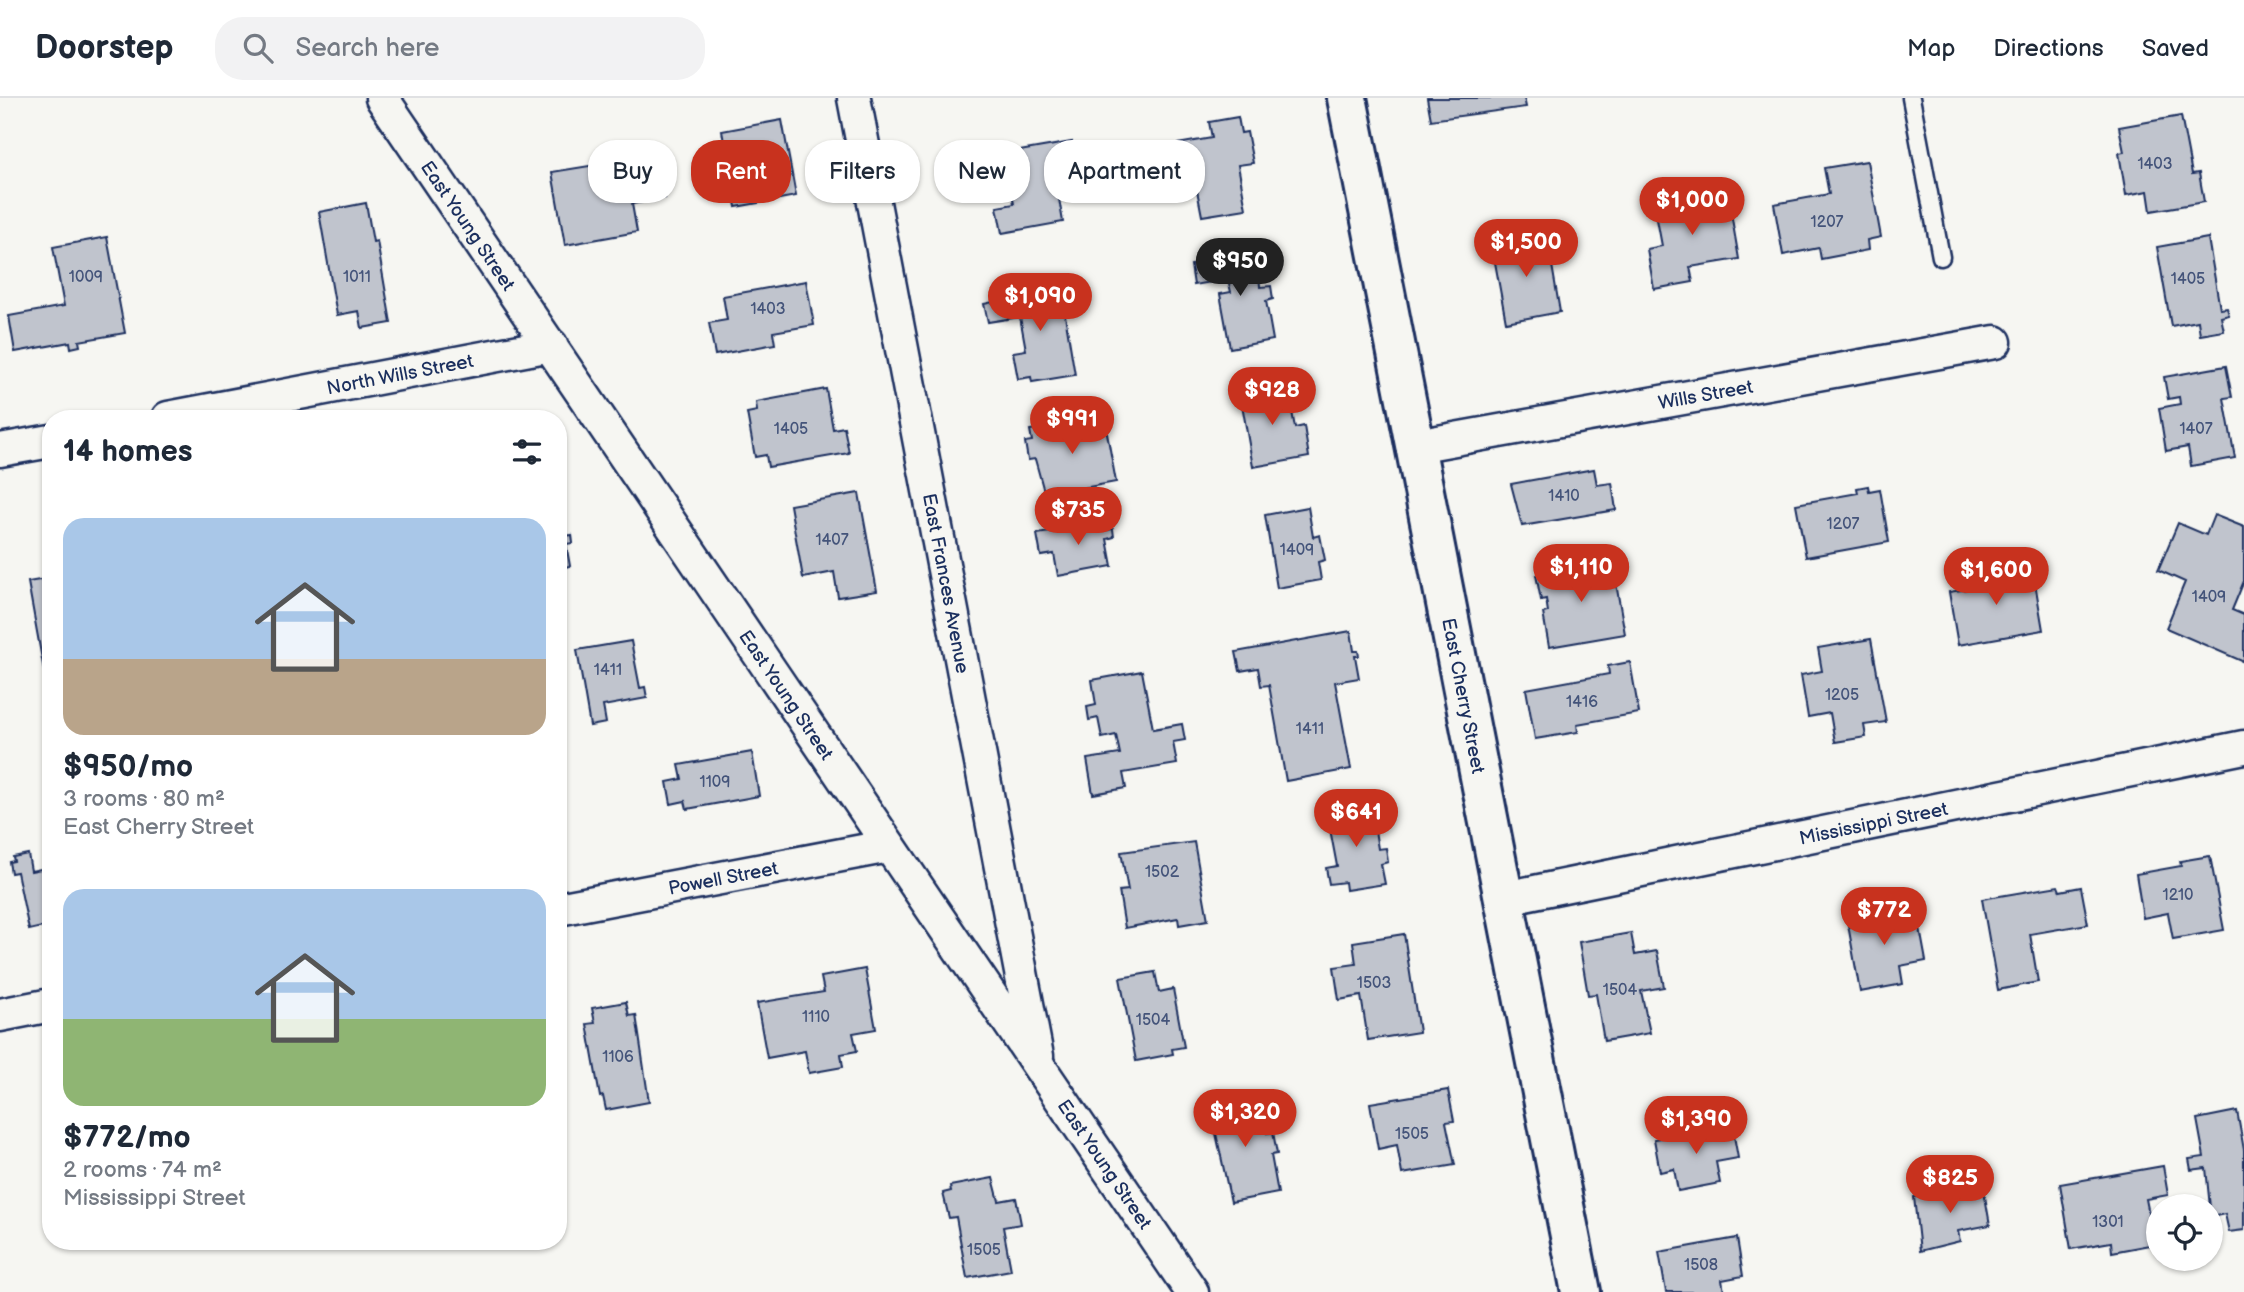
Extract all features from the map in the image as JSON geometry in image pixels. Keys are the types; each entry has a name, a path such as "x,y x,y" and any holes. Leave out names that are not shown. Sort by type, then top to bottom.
{"street":[{"name":"East Young Street","path":"382,98 1192,1292"},
{"name":"East Frances Avenue","path":"854,98 1040,1068"},
{"name":"East Cherry Street","path":"1347,98 1581,1292"},
{"name":"Wills Street","path":"1416,446 1995,342"},
{"name":"North Wills Street","path":"210,410 551,345"},
{"path":"0,450 42,443"},
{"name":"Mississippi Street","path":"1505,898 2244,747"},
{"name":"Powell Street","path":"567,907 889,846"},
{"path":"0,1015 42,1007"}],"lane":[{"path":"1911,98 1941,257"}],"building":[{"path":"1427,98 1524,98 1526,107 1431,120"},
{"path":"2181,116 2192,174 2199,173 2204,202 2151,211 2148,191 2126,195 2119,153 2124,152 2119,127"},
{"path":"1238,117 1241,133 1247,132 1253,163 1238,165 1246,209 1202,216 1199,203 1205,203 1205,140 1200,140 1212,138 1209,122"},
{"path":"782,120 786,140 724,140 722,131"},
{"path":"1044,147 1044,203 1060,203 1063,222 1002,233 997,207 1030,203 1030,149"},
{"path":"1867,161 1881,237 1867,240 1868,250 1821,259 1819,248 1783,255 1774,204 1829,194 1824,168"},
{"path":"588,166 588,203 638,203 632,204 637,232 565,245 552,172"},
{"path":"791,169 796,196 791,197"},
{"path":"1727,190 1739,259 1690,267 1693,282 1654,289 1647,249 1662,246 1654,203"},
{"path":"366,203 373,242 377,241 391,323 362,328 359,311 337,315 319,212"},
{"path":"735,203 758,203 736,207"},
{"path":"1547,236 1560,312 1506,322 1492,246"},
{"path":"107,237 125,333 79,341 80,346 71,348 70,342 15,352 9,316 64,306 53,247"},
{"path":"2208,238 2220,309 2227,308 2229,315 2221,317 2224,331 2200,335 2198,321 2171,326 2157,247"},
{"path":"1258,253 1260,287 1271,286 1273,299 1266,301 1273,340 1230,348 1220,294 1231,292 1228,279 1194,285 1191,265"},
{"path":"806,281 814,325 773,332 775,344 715,355 709,323 727,320 723,296"},
{"path":"1060,287 1060,291 1071,289 1074,307 1064,309 1075,375 1032,382 1031,377 1018,379 1013,352 1026,350 1020,317 988,322 984,304"},
{"path":"2226,366 2232,397 2224,398 2235,458 2191,466 2188,447 2166,451 2159,408 2180,404 2179,397 2168,399 2164,377"},
{"path":"1287,384 1295,428 1304,426 1309,457 1253,467 1240,393"},
{"path":"826,389 833,429 844,427 849,453 768,467 766,455 755,457 747,413 757,411 756,402"},
{"path":"1104,417 1116,482 1045,495 1035,459 1028,460 1025,442 1032,441 1030,430"},
{"path":"1594,469 1597,485 1612,483 1616,510 1522,526 1511,484"},
{"path":"1868,486 1869,491 1880,489 1889,542 1806,557 1796,504 1858,493 1857,488"},
{"path":"859,493 877,591 838,597 834,572 803,578 790,505"},
{"path":"1308,507 1313,537 1320,535 1325,560 1318,562 1321,580 1277,588 1265,515"},
{"path":"2214,515 2244,527 2244,581 2232,610 2244,615 2244,662 2166,628 2185,582 2158,570 2178,523 2206,535"},
{"path":"1103,519 1105,530 1113,529 1114,537 1107,539 1112,566 1058,576 1054,554 1041,556 1037,534 1050,532 1049,528"},
{"path":"572,535 573,543 567,544 567,536"},
{"path":"1612,561 1625,634 1549,647 1543,613 1548,612 1546,599 1541,600 1536,575"},
{"path":"2002,564 2004,575 2016,573 2018,580 2034,577 2043,630 1958,645 1949,592 1980,587 1977,569"},
{"path":"42,580 42,659 28,582"},
{"path":"1351,631 1354,651 1358,651 1359,656 1355,656 1359,678 1335,682 1351,769 1286,781 1269,685 1261,686 1258,668 1240,671 1236,652"},
{"path":"1871,639 1886,722 1864,725 1866,737 1835,742 1830,713 1808,717 1801,675 1822,671 1818,648"},
{"path":"631,641 640,688 645,687 647,698 603,706 606,723 590,726 577,650"},
{"path":"1630,662 1639,713 1577,724 1578,732 1535,739 1526,689 1609,674 1608,666"},
{"path":"1142,671 1153,729 1182,724 1185,740 1173,742 1177,764 1123,773 1126,788 1093,794 1087,759 1120,754 1116,735 1102,738 1098,718 1089,720 1087,707 1096,705 1092,680"},
{"path":"752,752 759,796 687,809 685,801 671,804 667,782 682,779 679,765"},
{"path":"1371,806 1378,849 1386,848 1388,862 1381,864 1385,884 1346,890 1345,882 1329,884 1326,868 1337,866 1327,813"},
{"path":"1194,842 1208,920 1179,925 1178,918 1125,928 1119,891 1128,890 1121,852"},
{"path":"28,854 31,871 42,869 42,927 29,930 17,872 11,873 9,862 14,861 13,857"},
{"path":"2210,856 2224,930 2173,939 2168,913 2143,918 2136,874 2181,866 2180,861"},
{"path":"2058,886 2060,891 2081,887 2088,924 2030,934 2038,982 1998,990 1982,899"},
{"path":"1876,905 1878,914 1896,910 1898,921 1918,918 1926,961 1900,966 1903,984 1860,992 1847,919 1863,916 1862,907"},
{"path":"1631,933 1635,955 1657,951 1664,987 1641,991 1650,1033 1604,1041 1596,994 1588,995 1579,942"},
{"path":"1404,934 1419,1032 1368,1040 1361,996 1339,1000 1334,967 1356,964 1353,942"},
{"path":"865,969 876,1029 853,1033 857,1051 841,1054 843,1067 809,1073 805,1051 767,1058 757,1003 824,992 821,977"},
{"path":"1155,972 1159,992 1173,989 1184,1047 1172,1049 1173,1054 1136,1061 1120,978"},
{"path":"626,1002 629,1016 636,1015 649,1102 606,1110 603,1096 600,1097 587,1024 595,1023 592,1008"},
{"path":"1448,1090 1454,1121 1446,1122 1455,1165 1402,1174 1397,1145 1378,1149 1370,1103"},
{"path":"1261,1097 1267,1133 1273,1132 1277,1154 1271,1155 1278,1193 1231,1202 1210,1106"},
{"path":"2237,1111 2244,1150 2244,1230 2229,1232 2223,1214 2223,1194 2209,1194 2206,1168 2191,1170 2189,1159 2204,1157 2197,1119"},
{"path":"1732,1125 1738,1158 1716,1162 1720,1183 1678,1191 1674,1169 1660,1172 1654,1139"},
{"path":"2163,1166 2168,1194 2146,1194 2146,1246 2112,1252 2111,1242 2071,1249 2060,1184"},
{"path":"993,1178 999,1201 1016,1198 1021,1224 1003,1227 1011,1270 967,1278 956,1217 949,1218 943,1193 951,1191 950,1186"},
{"path":"1983,1185 1990,1225 1958,1231 1960,1241 1920,1251 1914,1197"},
{"path":"1737,1238 1743,1276 1722,1280 1724,1292 1666,1292 1659,1252"}]}
